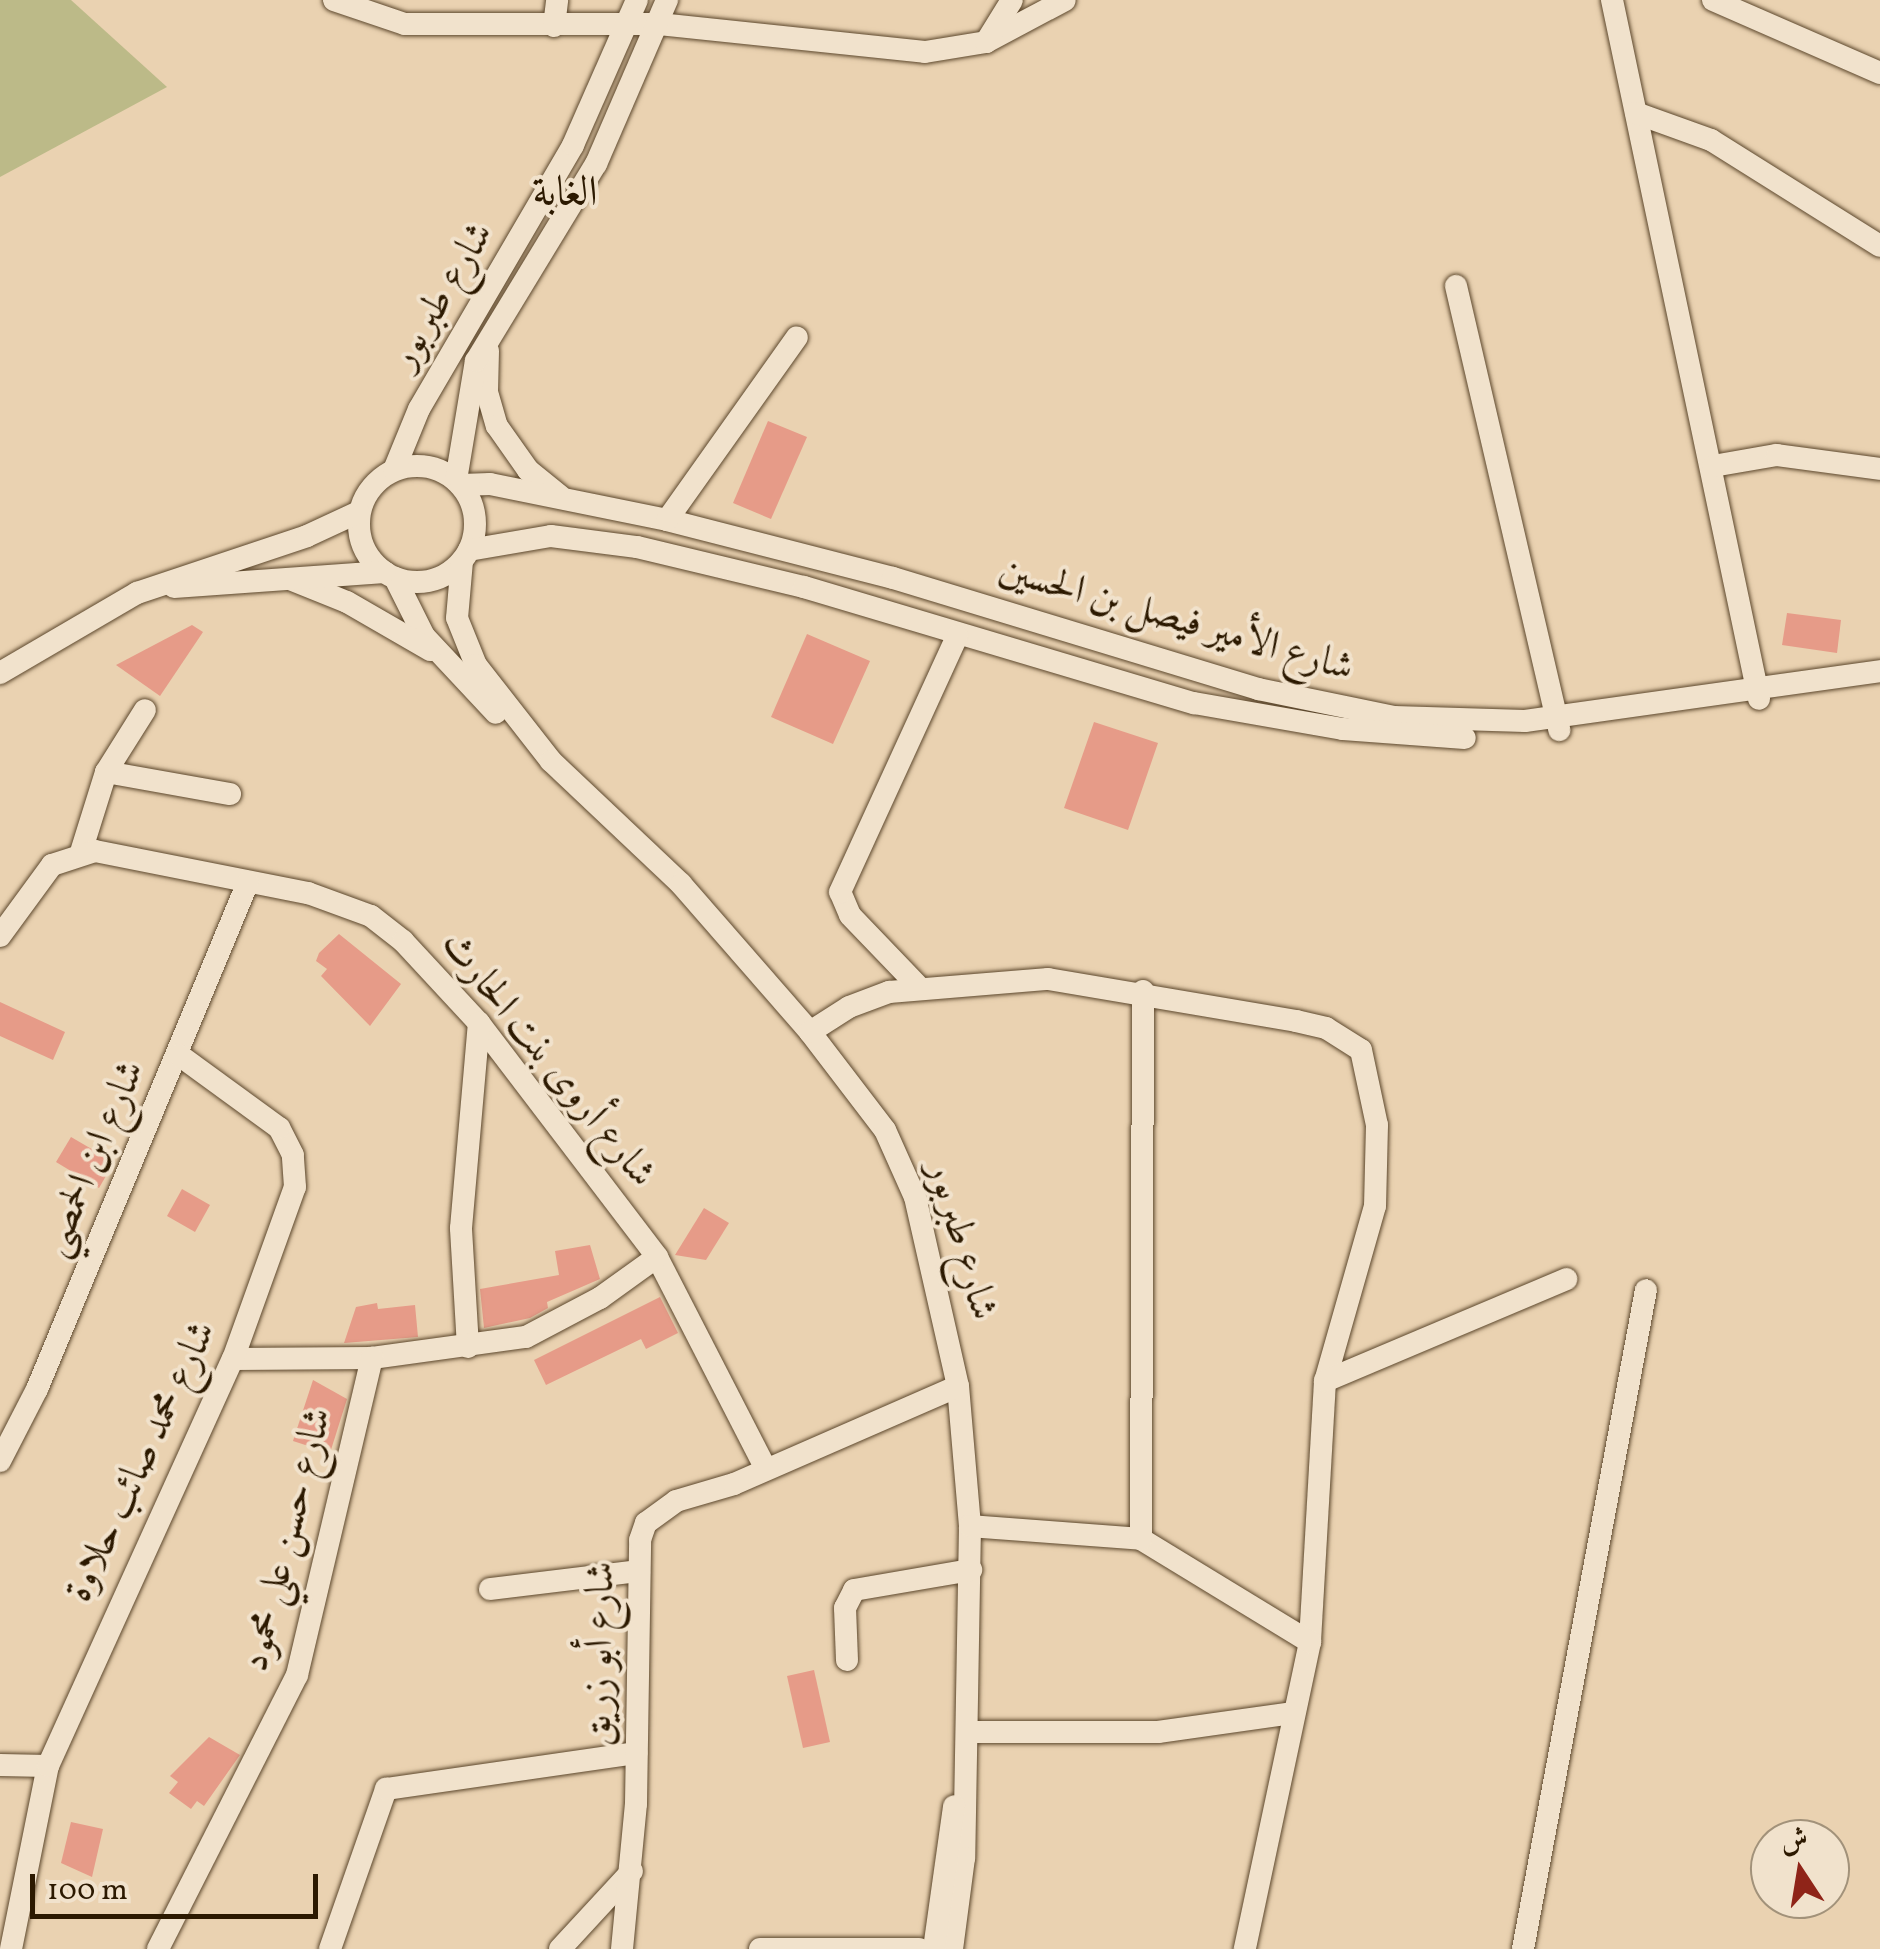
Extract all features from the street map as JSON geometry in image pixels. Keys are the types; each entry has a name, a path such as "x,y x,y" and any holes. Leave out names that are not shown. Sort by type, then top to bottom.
{"street":[{"path":"334,0 404,24 659,24 925,52 986,42 1064,0"},
{"path":"554,26 558,0"},
{"name":"شارع طبربور","path":"394,470 428,392 573,145 638,0"},
{"name":"شارع طبربور","path":"458,483 467,388 492,328 596,164 667,0"},
{"path":"986,42 1012,0"},
{"path":"1612,0 1758,693"},
{"path":"1713,0 1880,73"},
{"path":"1636,113 1711,140 1880,246"},
{"path":"1456,286 1559,726"},
{"path":"492,328 485,380 497,426 528,470 567,501"},
{"path":"667,520 797,337"},
{"path":"1713,466 1777,455 1880,469"},
{"path":"150,588 282,576 389,575 431,580 466,555 475,516 458,483 427,466 394,470 372,486 359,512 362,546 389,575"},
{"name":"شارع الأمير فيصل بن الحسين","path":"458,483 490,484 667,520 1339,707 1443,721 1559,726"},
{"path":"0,672 79,622 150,588 306,536 359,512"},
{"name":"شارع الأمير فيصل بن الحسين","path":"466,555 551,536 637,547 804,588 957,637 1194,703 1342,729 1469,738 1880,671"},
{"name":"شارع طبربور","path":"466,555 456,606 468,652 551,760"},
{"name":"شارع طبربور","path":"389,575 408,612 442,658 681,884 810,1032 868,1105 906,1172 929,1244 958,1386 970,1526 967,1743 939,1944"},
{"path":"282,576 364,610 442,658"},
{"path":"1069,668 1088,636"},
{"path":"918,986 850,914 840,892 957,637"},
{"name":"شارع الأمير فيصل بن الحسين","path":"1758,693 1880,686"},
{"path":"0,936 52,865 81,852 106,772 145,710"},
{"path":"106,772 230,794"},
{"name":"شارع أروى بنت الحارث","path":"81,852 110,852 334,899 371,916 479,1024 657,1257 766,1469"},
{"name":"شارع ابن الحمصي","path":"0,1461 37,1389 248,882"},
{"path":"810,1032 868,998 918,986 1048,979 1143,991 1326,1028 1361,1050 1377,1125 1375,1206 1326,1381 1310,1642 1245,1949"},
{"path":"1141,1539 1143,991"},
{"path":"468,1347 461,1228 479,1024"},
{"name":"شارع محمد صائب حلاوة","path":"12,1949 48,1766 234,1359 296,1173 279,1128 179,1055"},
{"path":"234,1359 372,1358 468,1347 550,1326 657,1257"},
{"path":"1326,1381 1566,1279"},
{"path":"1522,1949 1646,1290"},
{"name":"شارع حسن علي محمود","path":"158,1949 297,1675 372,1358"},
{"name":"شارع أبو زريق","path":"622,1949 632,1871 640,1540 658,1510 766,1469 958,1386"},
{"path":"970,1526 1141,1539 1310,1642"},
{"path":"847,1660 844,1608 854,1590 971,1570"},
{"path":"490,1589 639,1571"},
{"path":"967,1743 1158,1732 1294,1713"},
{"path":"330,1949 386,1789 636,1753"},
{"path":"0,1764 48,1766"},
{"path":"560,1949 632,1871"},
{"path":"760,1949 939,1944"}],"shaded area":[{"path":"0,0 71,0 167,87 0,177"}],"building":[{"path":"768,421 807,437 771,519 733,503"},
{"path":"1787,613 1841,620 1837,653 1782,645"},
{"path":"192,625 203,632 160,696 116,665"},
{"path":"807,634 870,661 833,744 771,717"},
{"path":"1094,722 1158,743 1128,830 1064,808"},
{"path":"339,934 401,984 370,1026 321,976 327,969 316,961 319,953"},
{"path":"0,1002 65,1032 53,1060 0,1036"},
{"path":"71,1137 114,1162 99,1188 56,1162"},
{"path":"182,1189 210,1205 195,1232 167,1216"},
{"path":"704,1208 729,1223 706,1260 675,1255"},
{"path":"590,1245 600,1279 547,1302 548,1308 530,1318 484,1328 480,1289 559,1275 555,1251"},
{"path":"660,1297 678,1333 646,1349 641,1339 546,1385 534,1360"},
{"path":"377,1303 378,1309 415,1305 418,1337 344,1343 356,1307"},
{"path":"313,1380 347,1399 330,1453 293,1441"},
{"path":"814,1670 830,1742 803,1748 787,1676"},
{"path":"209,1737 240,1755 204,1806 197,1801 191,1809 169,1793 178,1782 170,1776"},
{"path":"71,1822 103,1829 92,1877 61,1863"}],"district":[{"name":"الغابة","path":"565,195"}]}
